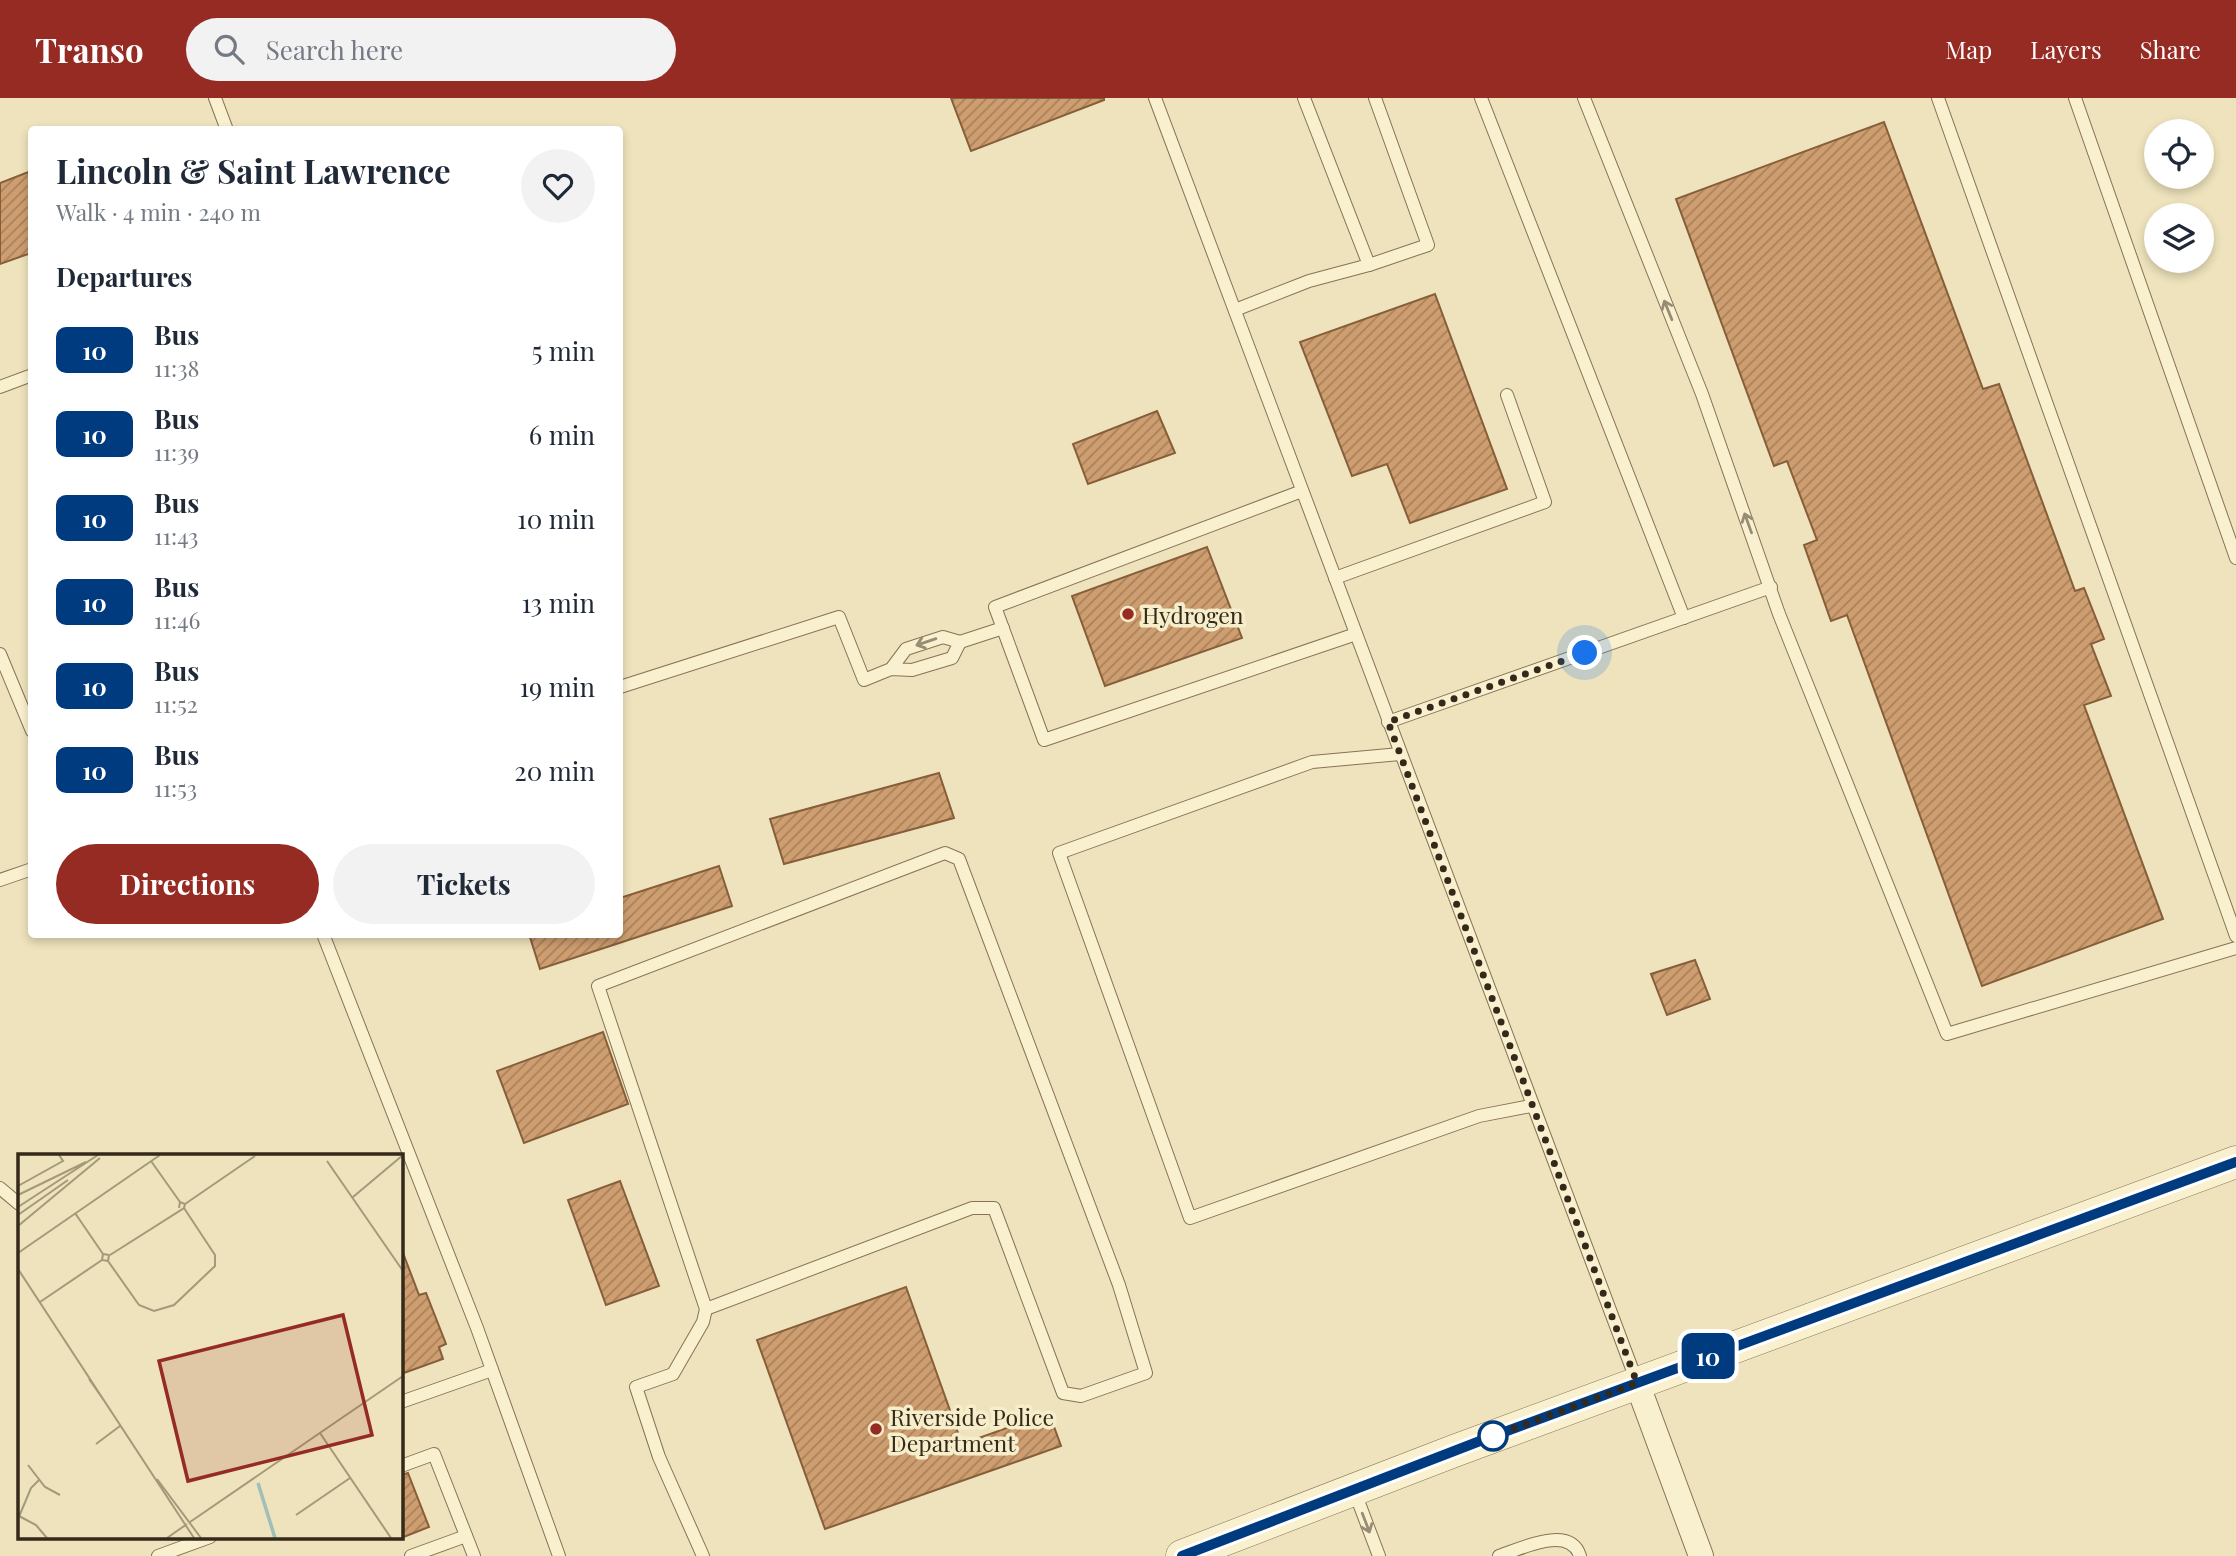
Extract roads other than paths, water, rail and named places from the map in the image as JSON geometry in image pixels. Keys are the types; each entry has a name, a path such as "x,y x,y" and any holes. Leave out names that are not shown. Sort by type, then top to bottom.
{"street":[{"path":"1182,1556 1353,1489 2236,1162"},
{"path":"1637,1383 1700,1556"}],"lane":[{"path":"215,98 226,126"},
{"path":"1155,98 1637,1383"},
{"path":"1304,98 1369,265"},
{"path":"1235,310 1310,281 1428,246 1375,98"},
{"path":"1481,98 1684,618"},
{"path":"1584,98 1702,394 1779,614 1947,1034 2236,948"},
{"path":"1938,98 2236,936"},
{"path":"2075,98 2236,558"},
{"path":"0,387 28,376"},
{"path":"1335,578 1545,502 1507,395"},
{"path":"1302,491 995,607 1044,740 1356,634"},
{"path":"1388,722 1771,587"},
{"path":"623,686 839,618 864,680 891,669 912,670 952,658 960,642"},
{"path":"891,669 906,649 943,637 960,642 1003,628"},
{"path":"0,654 28,721"},
{"path":"1400,754 1312,762 1059,853 1190,1218 1479,1116 1531,1106"},
{"path":"703,1556 659,1457 636,1387 673,1374 703,1322 706,1309 598,986 945,852 959,859 1119,1285 1146,1373 1081,1396 1063,1393 994,1208 972,1208 706,1309"},
{"path":"0,880 28,870"},
{"path":"325,938 492,1370 559,1556"},
{"path":"0,1188 18,1203"},
{"path":"402,1402 492,1370"},
{"path":"402,1466 434,1454 474,1556"},
{"path":"1353,1489 1379,1556"},
{"path":"411,1556 466,1536"},
{"path":"158,1556 207,1538"},
{"path":"1499,1556 1546,1540 1564,1541 1578,1550 1580,1556"}],"place":[{"name":"Hydrogen","path":"1128,614"},
{"name":"Riverside Police Department","path":"876,1429"}]}
